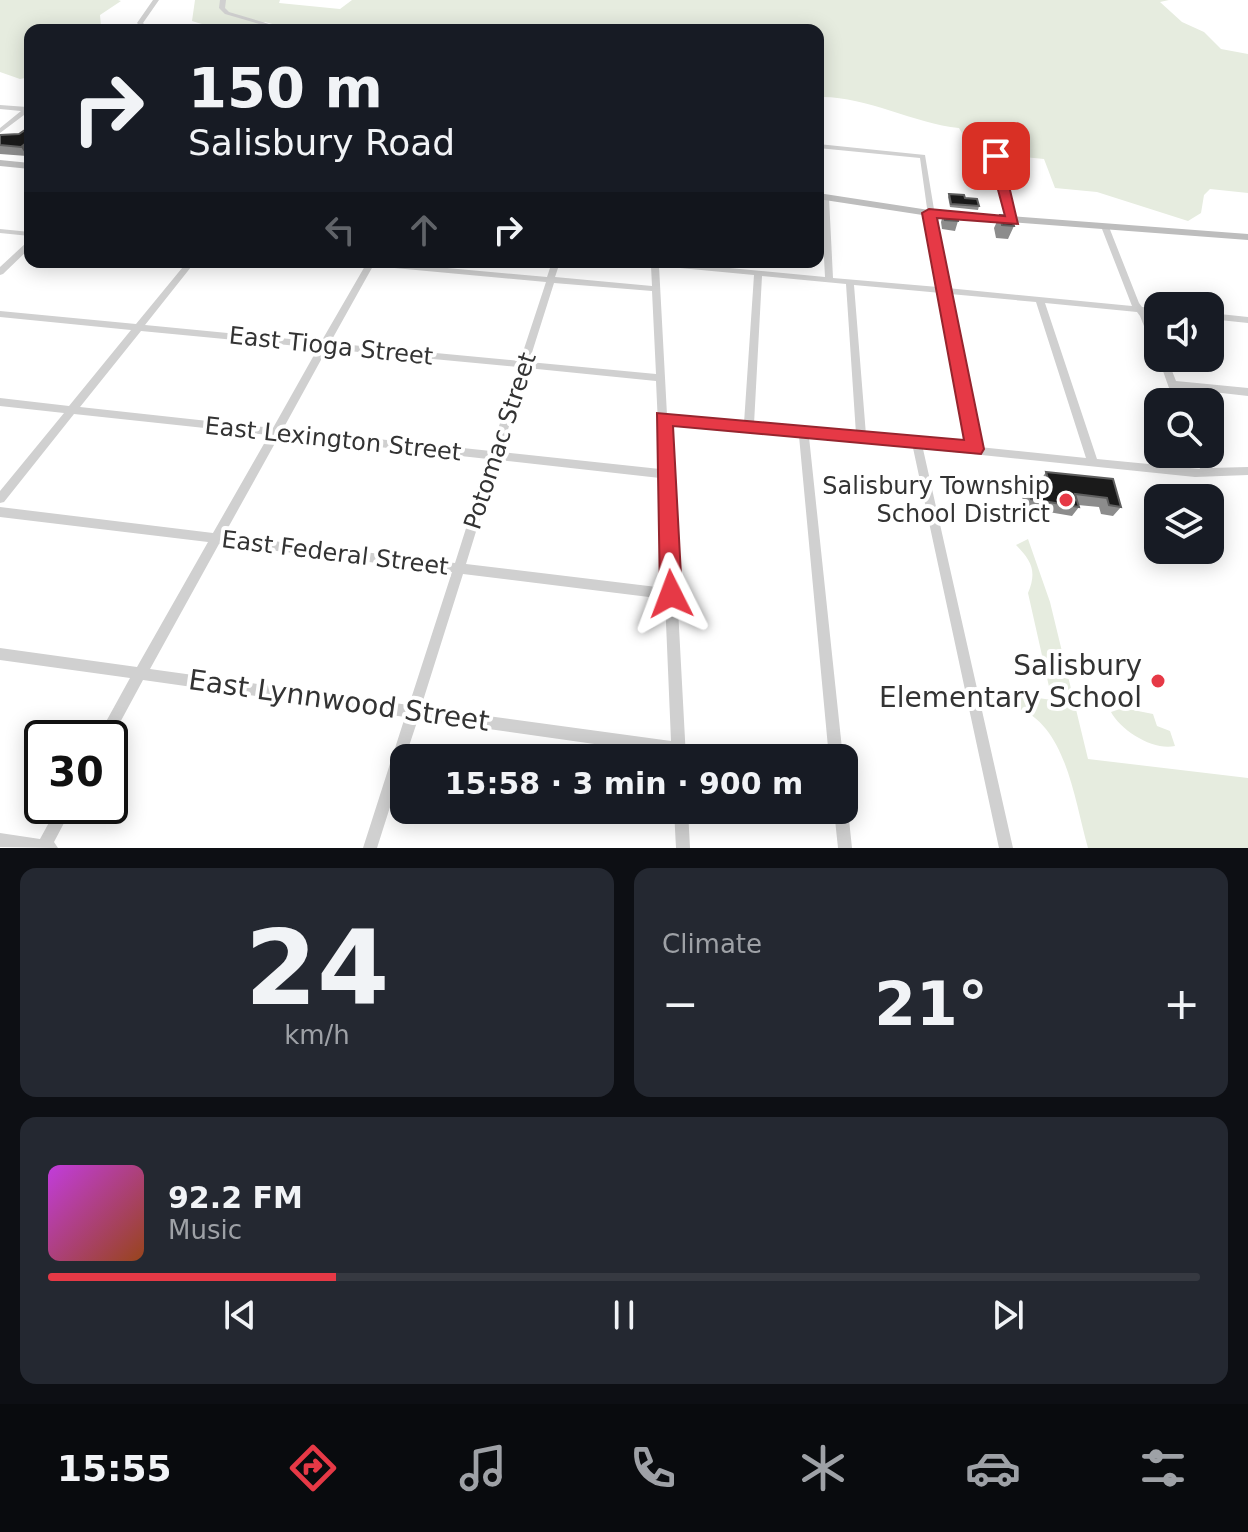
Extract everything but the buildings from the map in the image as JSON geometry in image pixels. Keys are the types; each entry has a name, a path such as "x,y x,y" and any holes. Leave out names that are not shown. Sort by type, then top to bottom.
{"main road":[{"path":"0,163 24,165"},
{"path":"824,197 929,213 1013,221 1248,237"}],"street":[{"path":"141,24 156,0"},
{"path":"223,0 222,8 227,13 265,24"},
{"path":"0,107 24,109"},
{"path":"0,131 24,114"},
{"path":"824,147 923,156 929,213 974,449"},
{"path":"996,156 1013,221"},
{"path":"824,221 829,281"},
{"path":"1106,229 1144,320"},
{"path":"0,231 24,233"},
{"path":"0,272 24,250"},
{"path":"0,499 186,268"},
{"path":"114,720 368,268"},
{"path":"462,268 657,289"},
{"name":"Potomac Street","path":"370,848 554,268"},
{"path":"655,268 678,744"},
{"path":"700,268 1144,310"},
{"path":"744,268 744,273"},
{"path":"749,425 758,275"},
{"path":"850,283 861,436"},
{"path":"1040,300 1093,462"},
{"name":"East Tioga Street","path":"0,314 661,378"},
{"path":"1224,317 1248,320"},
{"path":"1167,372 1174,388"},
{"path":"1172,384 1248,392"},
{"name":"East Lexington Street","path":"0,402 665,474"},
{"path":"663,418 1207,473 1248,471"},
{"path":"803,430 835,744"},
{"path":"917,443 1006,848"},
{"path":"1205,468 1207,473"},
{"name":"East Federal Street","path":"0,512 671,594"},
{"name":"East Lynnwood Street","path":"0,654 413,710 623,744"},
{"path":"0,840 45,848 57,824"},
{"path":"682,824 683,848"},
{"path":"842,824 845,848"}],"shaded area":[{"path":"0,0 121,1 100,15 101,24 24,24 24,78 0,72"},
{"path":"195,0 280,0 279,3 340,9 352,0 1169,0 1160,2 1182,22 1204,32 1221,49 1248,54 1248,193 1210,189 1204,195 1201,213 1188,221 1097,192 1055,188 1044,159 1003,155 968,144 959,128 853,100 824,97 824,24 203,24 192,21"},
{"path":"1028,539 1050,602 1088,759 1248,778 1248,848 1088,848 1068,773 1046,729 1030,714 1008,705 980,705 978,689 1052,700 1028,593 1031,567 1016,545"},
{"path":"1123,708 1153,714 1157,726 1170,731 1175,746 1148,742 1130,732 1111,712"}],"place":[{"name":"Salisbury Township School District","path":"1066,500"},
{"name":"Salisbury Elementary School","path":"1158,681"}],"route":[{"path":"671,594 663,418 974,449 929,213 1013,221 996,156"}]}
